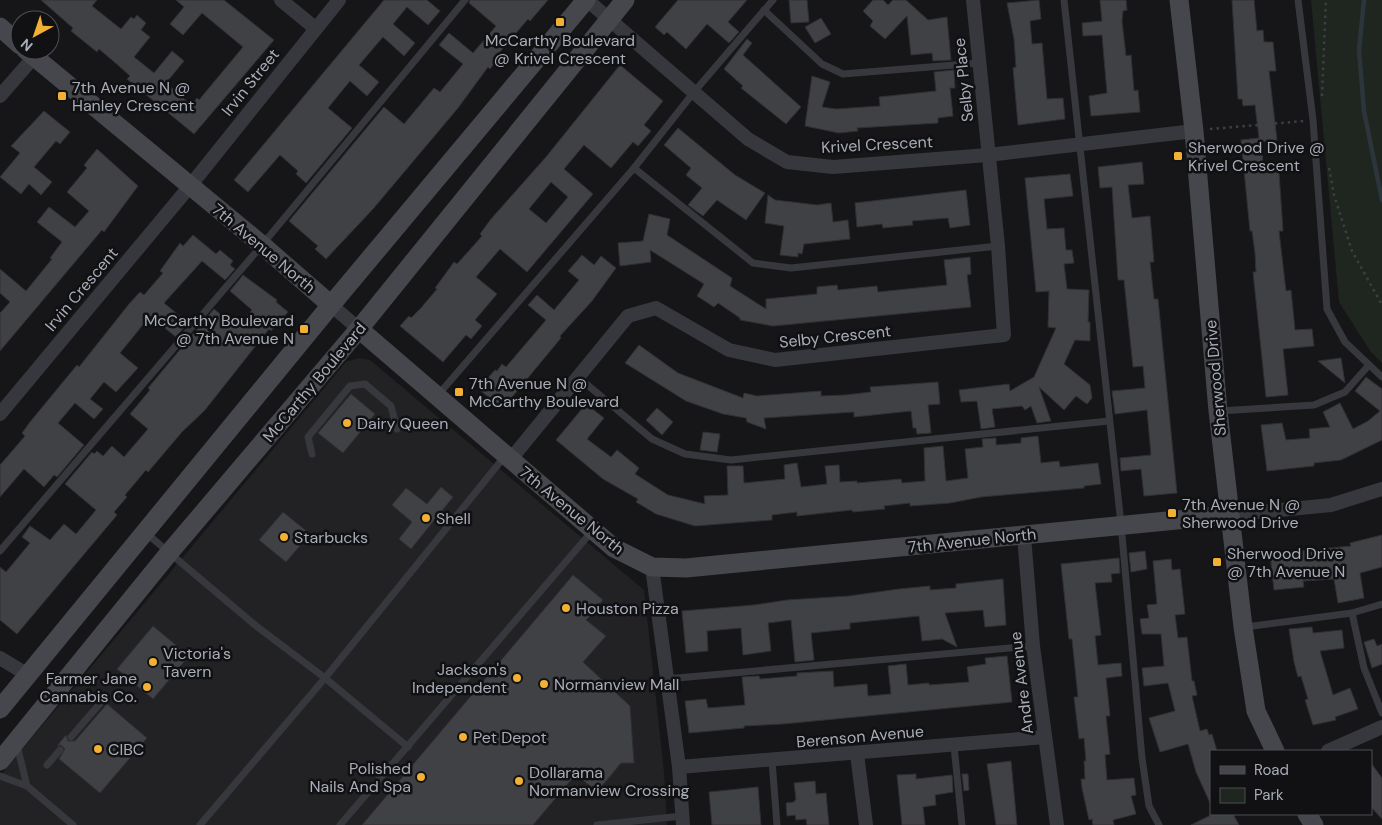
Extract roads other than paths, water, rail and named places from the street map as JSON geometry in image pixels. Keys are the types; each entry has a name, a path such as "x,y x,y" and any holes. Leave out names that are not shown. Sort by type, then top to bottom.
{"street":[{"path":"281,0 315,28"},
{"name":"Irvin Street","path":"190,186 339,0"},
{"path":"0,708 331,305 587,0"},
{"name":"Krivel Crescent","path":"587,0 748,139 787,162 833,167 988,155 1194,130"},
{"name":"McCarthy Boulevard","path":"0,761 169,553 359,329 625,0"},
{"name":"Sherwood Drive","path":"1178,0 1194,130 1228,514 1256,711 1275,750"},
{"name":"Selby Place","path":"972,1 988,155"},
{"name":"7th Avenue North","path":"0,27 10,36"},
{"path":"0,96 21,60"},
{"name":"7th Avenue North","path":"39,60 262,245 614,548 652,567 686,568 1024,536 1121,524 1332,505 1382,489"},
{"name":"Selby Crescent","path":"508,458 628,316 656,308 728,350 775,360 1004,336 998,246 988,155"},
{"name":"Irvin Crescent","path":"0,414 190,186"},
{"name":"Andre Avenue","path":"1024,536 1033,646 1057,825"},
{"path":"652,567 679,767 683,820"},
{"path":"0,658 28,675"},
{"path":"1330,750 1382,727"},
{"name":"Berenson Avenue","path":"679,767 772,761 1044,737"},
{"path":"857,754 866,825"}],"lane":[{"path":"0,551 262,245 465,0"},
{"path":"437,396 634,168 694,92 772,0"},
{"path":"1064,0 1121,524 1142,758 1149,806 1159,825"},
{"path":"1298,0 1313,120 1326,309 1345,342 1382,377"},
{"path":"764,10 822,64 843,74 979,63"},
{"path":"634,168 752,263 791,268 998,246"},
{"path":"1218,411 1314,405 1345,392 1368,365"},
{"path":"578,377 652,439 685,454 731,460 1109,421"},
{"path":"312,454 308,436 350,386 365,384 391,406 397,429"},
{"path":"200,825 508,458"},
{"path":"340,825 593,530"},
{"path":"144,532 255,626 325,678 408,746"},
{"path":"1243,627 1352,613 1382,604"},
{"path":"1352,613 1364,668 1382,713"},
{"path":"666,679 1033,646"},
{"path":"71,737 103,700"},
{"path":"16,742 26,786"},
{"path":"954,746 962,825"},
{"path":"47,765 60,750"},
{"path":"772,761 777,825"},
{"path":"0,776 26,786 73,825"},
{"path":"597,825 683,820"}],"waterway":[{"path":"1364,0 1359,50 1364,111 1382,200"}],"place":[{"name":"McCarthy Boulevard @ Krivel Crescent","path":"560,22"},
{"name":"7th Avenue N @ Hanley Crescent","path":"62,96"},
{"name":"Sherwood Drive @ Krivel Crescent","path":"1178,156"},
{"name":"McCarthy Boulevard @ 7th Avenue N","path":"304,329"},
{"name":"7th Avenue N @ McCarthy Boulevard","path":"459,392"},
{"name":"Dairy Queen","path":"347,423"},
{"name":"7th Avenue N @ Sherwood Drive","path":"1172,513"},
{"name":"Shell","path":"426,518"},
{"name":"Starbucks","path":"284,537"},
{"name":"Sherwood Drive @ 7th Avenue N","path":"1217,562"},
{"name":"Houston Pizza","path":"566,608"},
{"name":"Victoria's Tavern","path":"153,662"},
{"name":"Jackson's Independent","path":"517,678"},
{"name":"Normanview Mall","path":"544,684"},
{"name":"Farmer Jane Cannabis Co.","path":"147,687"},
{"name":"Pet Depot","path":"463,737"},
{"name":"CIBC","path":"98,749"},
{"name":"Polished Nails And Spa","path":"421,777"},
{"name":"Dollarama Normanview Crossing","path":"519,781"}]}
